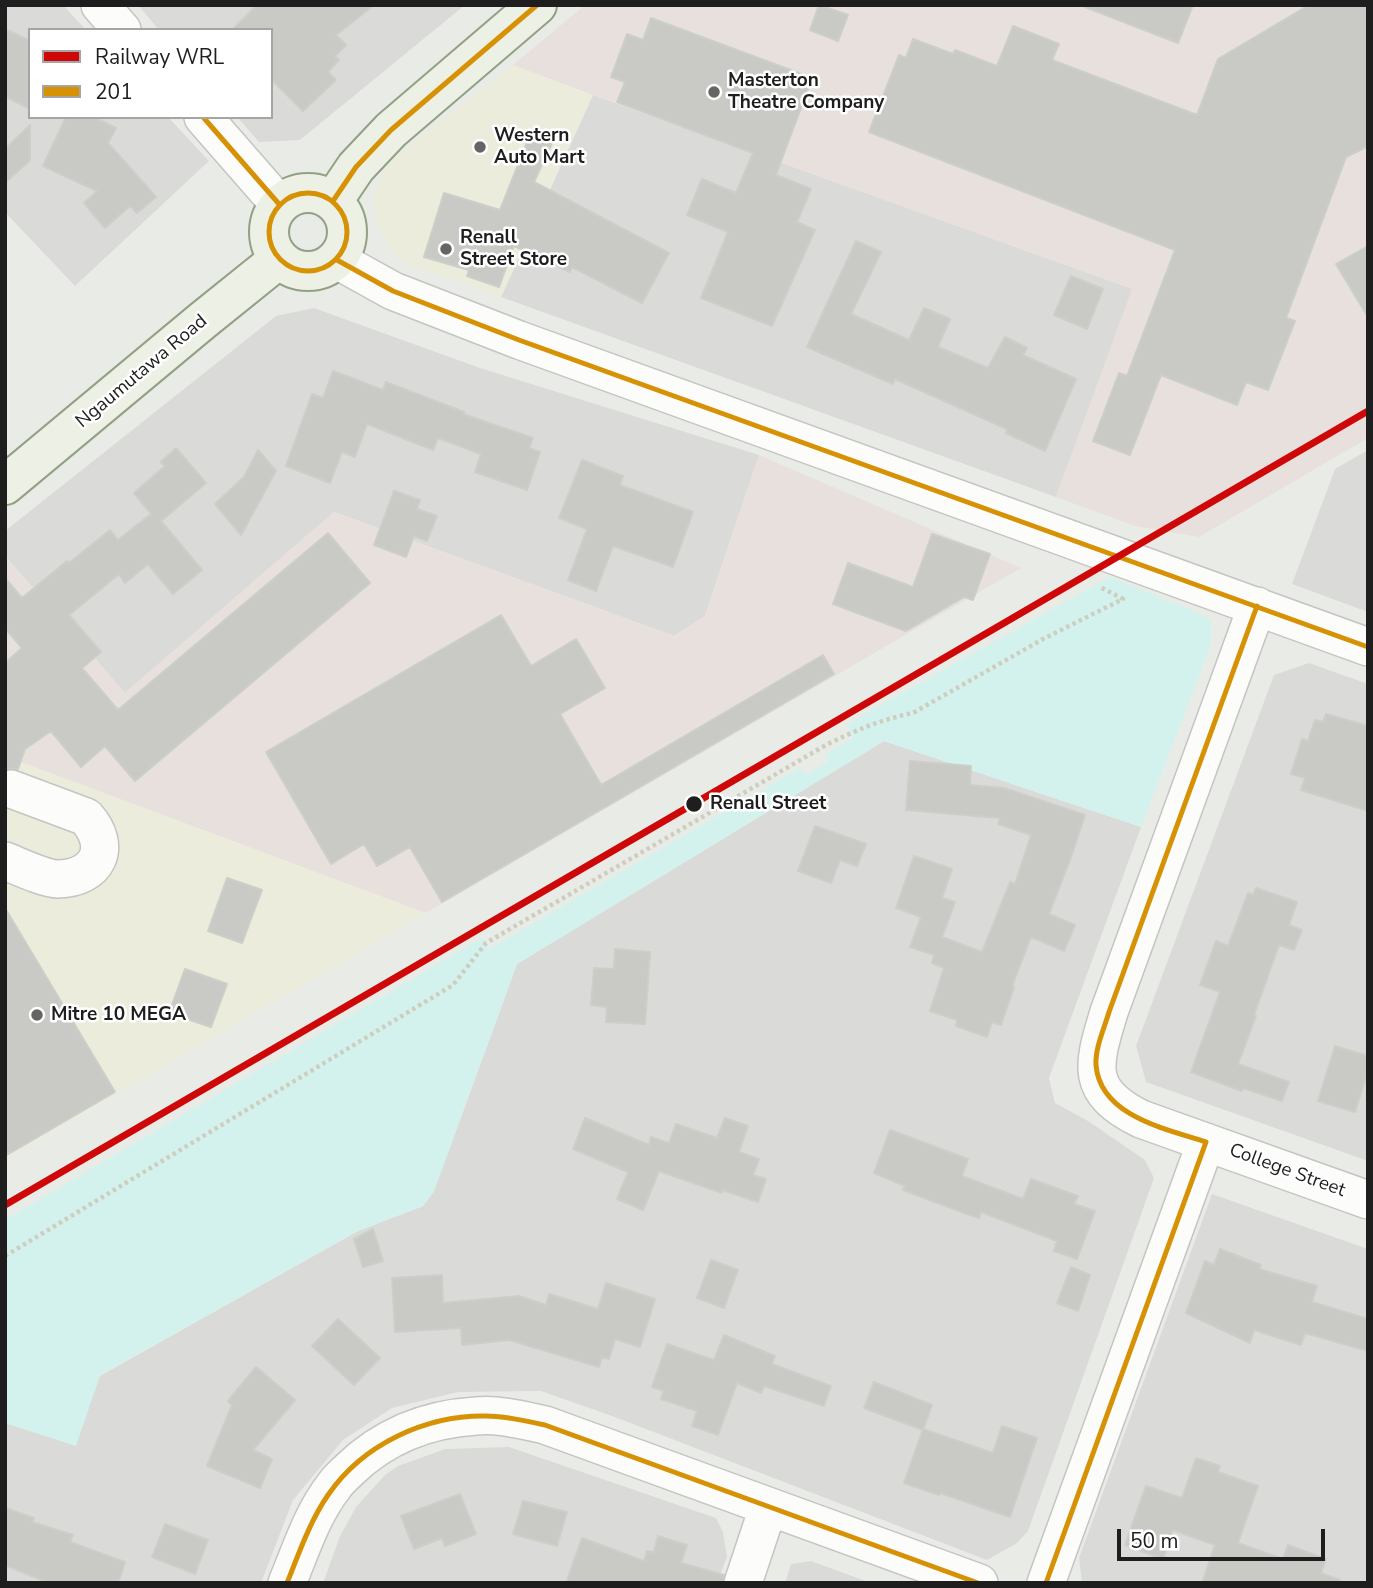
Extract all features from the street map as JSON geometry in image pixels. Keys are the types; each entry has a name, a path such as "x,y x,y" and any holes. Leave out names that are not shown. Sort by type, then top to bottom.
{"main road":[{"path":"333,201 356,167 391,130 537,5"},
{"path":"306,192 320,194 333,201 344,214 348,229 346,246 337,260 323,269 307,272 292,269 279,260 271,247 268,232 271,217 279,204 291,196 306,192"},
{"name":"Ngaumutawa Road","path":"5,485 279,260"}],"street":[{"path":"100,5 120,28"},
{"path":"205,119 279,204"},
{"path":"337,260 393,291 519,340 1368,647"},
{"name":"College Street","path":"1257,606 1109,1012 1096,1066 1099,1082 1107,1097 1122,1110 1368,1200"},
{"path":"5,861 55,879 80,876 98,858 100,839 86,817 11,789"},
{"path":"1046,1583 1206,1142"},
{"path":"287,1583 311,1524 334,1485 364,1456 398,1434 437,1421 477,1416 511,1418 545,1425 979,1583"},
{"path":"743,1583 768,1508"}],"path":[{"path":"5,1256 453,985 486,943 826,745 890,717 913,713 1043,639 1123,599 1092,582"}],"shaded area":[{"path":"5,5 63,5 84,28 28,28 28,119 170,119 209,161 75,286 5,212"},
{"path":"138,5 465,5 300,140 259,142 239,119 273,119 273,28 157,28"},
{"path":"585,5 1368,5 1368,438 1199,537 1135,526 1056,497 1132,289 513,65"},
{"path":"513,65 593,95 501,297 406,263 388,247 375,219 374,198 389,162"},
{"path":"593,95 1133,289 1056,497 501,297"},
{"path":"314,308 480,368 759,455 705,616 674,636 334,512 125,693 5,556 5,531 276,316"},
{"path":"1368,450 1368,612 1292,584 1335,469"},
{"path":"759,455 1021,568 426,913 5,756 5,556 125,693 334,512 674,636 705,616"},
{"path":"1110,577 1198,613 1211,621 1211,645 1141,827 884,741 517,964 434,1191 423,1206 358,1231 100,1375 76,1446 5,1423 5,1220 483,937 489,949 800,768 805,775 829,761 825,754 853,738 847,724"},
{"path":"1309,663 1368,684 1368,1161 1146,1082 1136,1046 1274,675"},
{"path":"884,741 1141,827 1049,1078 1055,1103 1088,1121 1145,1160 1154,1178 1028,1531 1017,1543 987,1560 541,1391 458,1392 392,1408 343,1440 293,1500 261,1583 5,1583 5,1423 75,1445 100,1376 358,1231 423,1206 434,1191 517,964"},
{"path":"5,756 426,913 5,1159"},
{"path":"1212,1194 1368,1249 1368,1583 1082,1583 1079,1558"},
{"path":"509,1447 716,1518 723,1532 727,1557 717,1583 323,1583 340,1536 356,1507 385,1475 398,1466 445,1449"},
{"path":"811,1561 871,1583 785,1583 791,1564"}],"building":[{"path":"257,5 374,5 336,35 346,45 335,56 339,60 328,72 336,80 303,111 273,81 273,28 234,28"},
{"path":"819,5 848,15 838,41 810,30"},
{"path":"1085,5 1193,5 1178,43"},
{"path":"1309,5 1368,5 1368,146 1346,157 1286,318 1295,321 1268,390 1246,382 1237,405 1161,375 1130,455 1093,441 1119,373 1127,376 1175,250 869,132 899,55 906,58 913,39 953,54 955,50 997,66 1013,26 1059,44 1052,60 1197,115 1218,59"},
{"path":"651,18 812,78 776,175 811,189 797,222 815,230 772,326 701,298 728,232 687,215 702,179 736,193 753,153 617,102 625,82 611,77 627,34 643,40"},
{"path":"5,29 28,40 28,108 5,96"},
{"path":"65,119 97,119 116,128 108,143 156,197 137,213 130,206 105,228 84,203 97,191 43,166"},
{"path":"30,125 30,160 5,183 5,149"},
{"path":"531,132 553,141 534,182 669,253 642,303 572,267 570,272 514,246 499,287 467,276 469,270 424,257 444,193 500,210"},
{"path":"856,241 881,252 851,314 909,340 924,308 950,319 938,347 988,368 1005,337 1027,348 1023,355 1076,379 1045,451 1006,433 1007,429 895,379 893,384 807,347"},
{"path":"1368,246 1368,317 1336,264"},
{"path":"1071,276 1103,289 1087,329 1054,315"},
{"path":"333,371 383,390 386,382 464,412 463,414 533,438 529,448 540,452 527,490 475,472 481,454 438,438 433,450 367,424 355,457 342,452 330,483 286,466 312,394 323,398"},
{"path":"176,448 206,483 161,521 202,570 173,594 148,564 125,583 119,574 69,615 101,652 82,668 118,710 328,533 370,583 135,781 105,746 81,767 51,731 25,749 18,769 5,769 5,663 22,648 5,628 5,578 22,598 110,530 118,540 151,514 134,493 165,466 161,462"},
{"path":"258,450 276,471 241,535 215,504 244,477"},
{"path":"582,460 623,476 620,485 693,512 673,567 613,546 596,591 568,580 587,529 559,518"},
{"path":"394,491 420,500 417,509 437,516 427,541 414,536 406,557 374,545"},
{"path":"932,534 990,554 973,600 964,597 906,631 833,604 848,563 913,587"},
{"path":"501,615 531,666 576,639 605,688 560,714 601,785 823,655 834,674 442,902 410,847 377,866 364,844 331,864 266,752"},
{"path":"1326,714 1368,726 1368,811 1301,790 1305,778 1291,774 1302,739 1308,741 1315,720 1323,722"},
{"path":"910,761 971,766 970,785 1004,788 1085,815 1049,914 1075,925 1064,951 1031,937 1012,986 1014,987 1001,1025 992,1022 987,1037 956,1026 957,1020 930,1011 944,968 932,963 934,955 910,947 921,917 896,908 914,856 952,869 942,898 955,902 942,937 982,952 1010,882 1015,884 1031,835 998,824 1000,818 906,810"},
{"path":"815,826 866,844 857,866 840,860 831,883 798,871"},
{"path":"227,878 262,890 242,943 208,931"},
{"path":"1256,888 1297,902 1289,925 1302,930 1294,950 1279,945 1238,1064 1289,1082 1282,1101 1243,1088 1242,1091 1191,1072 1220,992 1200,985 1216,941 1228,946 1248,893 1253,895"},
{"name":"Mitre 10 MEGA","path":"5,908 115,1092 5,1156"},
{"path":"615,949 650,952 645,1024 606,1022 607,1007 591,1005 594,968 614,969"},
{"path":"185,969 227,984 211,1027 169,1013"},
{"path":"1335,1046 1368,1056 1368,1071 1355,1112 1318,1101"},
{"path":"585,1118 649,1145 651,1137 669,1143 676,1124 717,1138 725,1118 748,1126 739,1152 759,1159 753,1175 766,1179 758,1202 722,1190 722,1193 659,1171 643,1210 617,1199 628,1172 573,1149"},
{"path":"890,1130 968,1159 962,1176 1023,1199 1031,1179 1078,1196 1074,1204 1095,1211 1077,1259 1054,1251 1057,1241 981,1212 979,1218 964,1213 903,1190 905,1186 874,1173"},
{"path":"373,1229 383,1261 363,1267 354,1239"},
{"path":"1220,1249 1261,1265 1259,1269 1317,1286 1312,1302 1368,1319 1368,1351 1305,1333 1301,1345 1254,1330 1250,1343 1186,1313 1205,1261 1214,1265"},
{"path":"711,1260 738,1270 724,1308 697,1298"},
{"path":"1071,1267 1090,1275 1078,1311 1057,1303"},
{"path":"442,1275 443,1303 519,1296 546,1305 549,1294 598,1309 606,1283 655,1299 640,1347 615,1339 609,1359 602,1357 599,1367 509,1340 462,1345 461,1328 395,1332 392,1278"},
{"path":"338,1319 380,1358 354,1385 312,1346"},
{"path":"724,1335 775,1356 772,1364 831,1386 824,1406 764,1386 761,1393 737,1383 718,1435 692,1426 697,1411 661,1399 664,1391 652,1387 667,1344 714,1360"},
{"path":"256,1367 295,1400 253,1450 272,1459 260,1488 207,1466 232,1405 228,1401"},
{"path":"874,1382 932,1405 923,1430 864,1408"},
{"path":"1002,1426 1037,1438 1010,1517 904,1483 923,1429 993,1453"},
{"path":"1196,1458 1220,1466 1218,1472 1258,1486 1238,1543 1283,1559 1288,1545 1326,1559 1321,1573 1340,1580 1340,1583 1202,1583 1215,1545 1173,1530 1163,1559 1125,1545 1146,1486 1182,1498"},
{"path":"460,1494 476,1534 445,1546 442,1538 414,1549 401,1516"},
{"path":"523,1501 567,1512 557,1546 513,1534"},
{"path":"5,1508 34,1518 32,1522 73,1535 70,1542 125,1562 118,1583 49,1583 5,1565"},
{"path":"165,1524 208,1540 195,1574 152,1557"},
{"path":"658,1536 687,1545 681,1563 724,1575 723,1583 566,1583 582,1538 644,1561 647,1551 654,1552"}],"rail line":[{"name":"WRL","path":"5,1205 1368,411"}],"transit line":[{"name":"201","path":"333,201 356,167 391,130 537,5"},
{"name":"201","path":"205,119 279,204"},
{"name":"201","path":"300,193 316,193 330,199 341,210 347,224 347,232 347,240 341,254 330,265 316,271 300,271 286,265 275,254 269,240 269,224 275,210 286,199 300,193"},
{"name":"201","path":"337,260 393,291 519,340 1368,647"},
{"name":"201","path":"1046,1583 1206,1142 1155,1125 1122,1108 1109,1097 1100,1082 1096,1059 1109,1012 1257,606"},
{"name":"201","path":"287,1583 322,1505 342,1477 359,1461 378,1447 419,1427 463,1417 486,1416 545,1425 978,1583"}],"place":[{"name":"Masterton Theatre Company","path":"714,92"},
{"name":"Western Auto Mart","path":"480,147"},
{"name":"Renall Street Store","path":"446,249"},
{"name":"Renall Street","path":"694,804"},
{"name":"Mitre 10 MEGA","path":"37,1015"}]}
